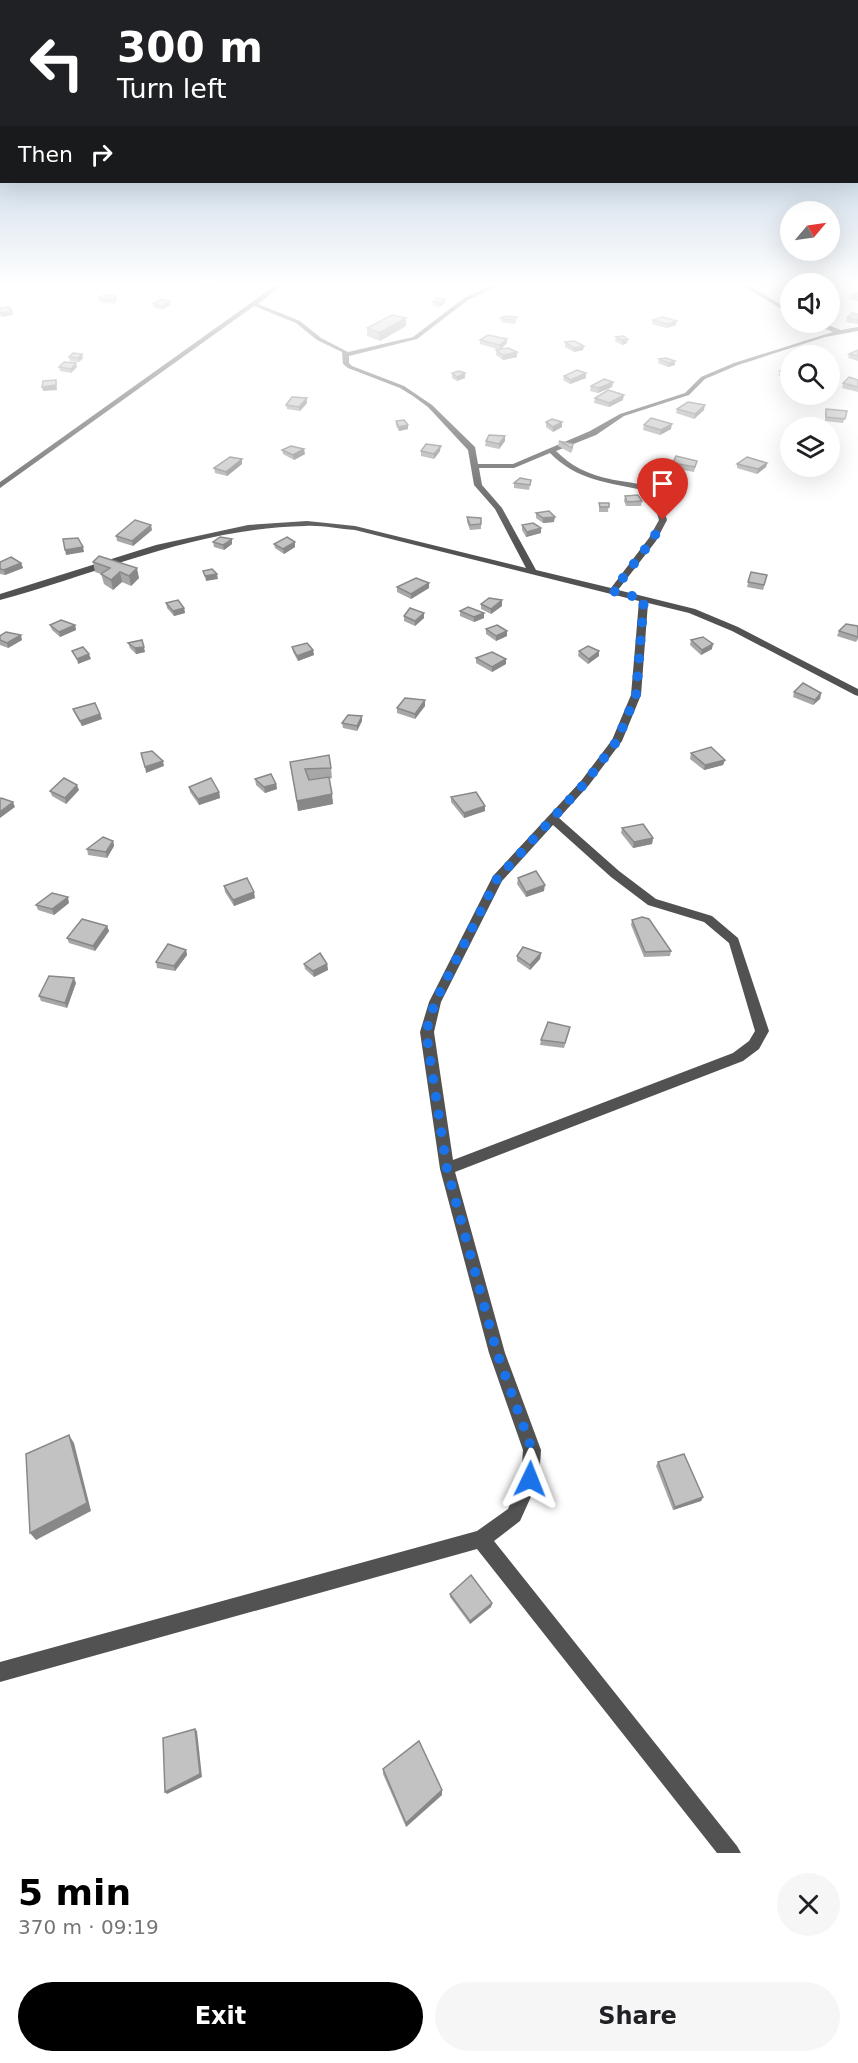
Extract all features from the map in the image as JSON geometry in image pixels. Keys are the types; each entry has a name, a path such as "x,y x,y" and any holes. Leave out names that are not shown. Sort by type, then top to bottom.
{"street":[{"path":"0,486 157,373"},
{"path":"367,373 402,387 430,406 472,449 478,484 498,508 532,571"},
{"path":"475,466 509,468 593,433 622,415 687,394 697,382 714,373"},
{"path":"552,451 577,472 592,478 644,488 656,493 663,520 613,591"},
{"path":"0,597 156,547 248,526 307,523 355,528 692,611 735,629 858,693"},
{"path":"0,1672 481,1539 514,1515 530,1479 532,1450 497,1353 447,1169 426,1032 435,1002 497,879 585,783 617,741 636,695 644,599"},
{"path":"447,1169 738,1058 754,1045 762,1031 734,941 708,919 652,902 615,874 552,818"},
{"path":"481,1539 730,1853"}],"building":[{"path":"569,373 585,373 571,380 564,376"},
{"path":"849,377 858,380 858,387 843,383"},
{"path":"604,379 613,382 599,388 591,386"},
{"path":"56,380 56,385 42,387 43,381"},
{"path":"608,390 624,395 609,403 595,398"},
{"path":"292,397 307,398 299,407 286,405"},
{"path":"688,402 705,405 695,414 677,409"},
{"path":"826,409 847,411 845,419 826,417"},
{"path":"651,418 672,424 661,430 644,425"},
{"path":"552,419 562,422 553,427 546,422"},
{"path":"404,420 408,425 399,427 396,421"},
{"path":"489,435 505,436 499,444 486,441"},
{"path":"559,441 573,444 572,448"},
{"path":"426,444 441,446 434,454 421,451"},
{"path":"291,446 304,449 293,455 282,450"},
{"path":"676,456 697,461 695,467 673,463"},
{"path":"230,457 242,459 226,472 214,468"},
{"path":"747,457 767,463 758,469 737,464"},
{"path":"520,478 531,480 530,485 514,483"},
{"path":"638,495 642,501 627,502 625,496"},
{"path":"599,503 609,503 609,507 600,507"},
{"path":"549,511 555,517 543,518 536,513"},
{"path":"467,517 481,518 481,524 470,525"},
{"path":"135,520 151,525 132,541 116,536"},
{"path":"533,523 541,528 527,532 522,525"},
{"path":"220,537 232,539 223,545 213,542"},
{"path":"287,537 295,542 283,549 274,544"},
{"path":"78,538 83,547 65,550 63,539"},
{"path":"99,556 137,568 129,576 120,572 111,580 101,574 110,568 93,562"},
{"path":"11,557 21,563 4,570 0,569 0,562"},
{"path":"212,569 217,574 205,576 203,571"},
{"path":"751,572 767,575 764,585 748,582"},
{"path":"416,578 429,583 411,594 397,587"},
{"path":"489,598 502,600 491,609 481,604"},
{"path":"178,600 184,608 173,611 166,603"},
{"path":"468,607 484,613 474,617 460,611"},
{"path":"410,608 424,613 415,621 404,616"},
{"path":"61,620 75,625 59,632 50,625"},
{"path":"846,624 858,626 858,637 839,631"},
{"path":"497,625 507,631 496,636 486,629"},
{"path":"6,632 21,635 7,643 0,640 0,636"},
{"path":"703,637 713,644 702,650 691,640"},
{"path":"142,640 144,647 135,648 128,643"},
{"path":"307,643 313,650 297,656 292,647"},
{"path":"588,646 599,651 589,659 579,651"},
{"path":"83,647 89,654 77,659 72,651"},
{"path":"492,652 506,659 492,667 476,658"},
{"path":"803,683 821,693 815,700 794,692"},
{"path":"405,698 425,700 415,714 397,708"},
{"path":"95,703 100,714 80,721 73,709"},
{"path":"348,715 362,716 357,726 342,723"},
{"path":"711,747 725,760 705,765 691,753"},
{"path":"152,751 163,761 145,767 141,753"},
{"path":"329,755 331,768 305,769 309,780 329,777 332,794 297,801 290,762"},
{"path":"271,774 276,784 264,787 255,779"},
{"path":"64,778 77,785 65,798 50,791"},
{"path":"211,778 219,792 198,799 189,787"},
{"path":"476,792 485,806 464,813 451,797"},
{"path":"0,799 13,802 0,812"},
{"path":"643,824 653,838 634,842 622,828"},
{"path":"103,837 113,841 106,852 87,849"},
{"path":"536,871 545,885 526,892 518,878"},
{"path":"247,878 254,892 233,900 224,886"},
{"path":"52,893 68,897 52,909 36,905"},
{"path":"642,917 649,919 671,951 645,952 632,920"},
{"path":"82,919 107,926 93,946 67,938"},
{"path":"168,944 186,950 174,966 156,962"},
{"path":"523,947 541,953 530,965 517,956"},
{"path":"320,953 327,964 313,971 304,964"},
{"path":"49,976 74,978 65,1003 39,996"},
{"path":"548,1022 570,1027 565,1043 541,1040"},
{"path":"69,1435 87,1503 30,1533 26,1454"},
{"path":"684,1454 703,1497 675,1507 658,1462"},
{"path":"471,1575 492,1603 470,1621 450,1594"},
{"path":"195,1729 200,1774 165,1792 163,1738"},
{"path":"419,1741 442,1790 406,1823 383,1769"}],"route":[{"path":"530,1479 532,1450 497,1353 447,1169 426,1032 435,1002 497,879 585,783 617,741 636,695 644,599 613,591 653,539 663,520"}]}
